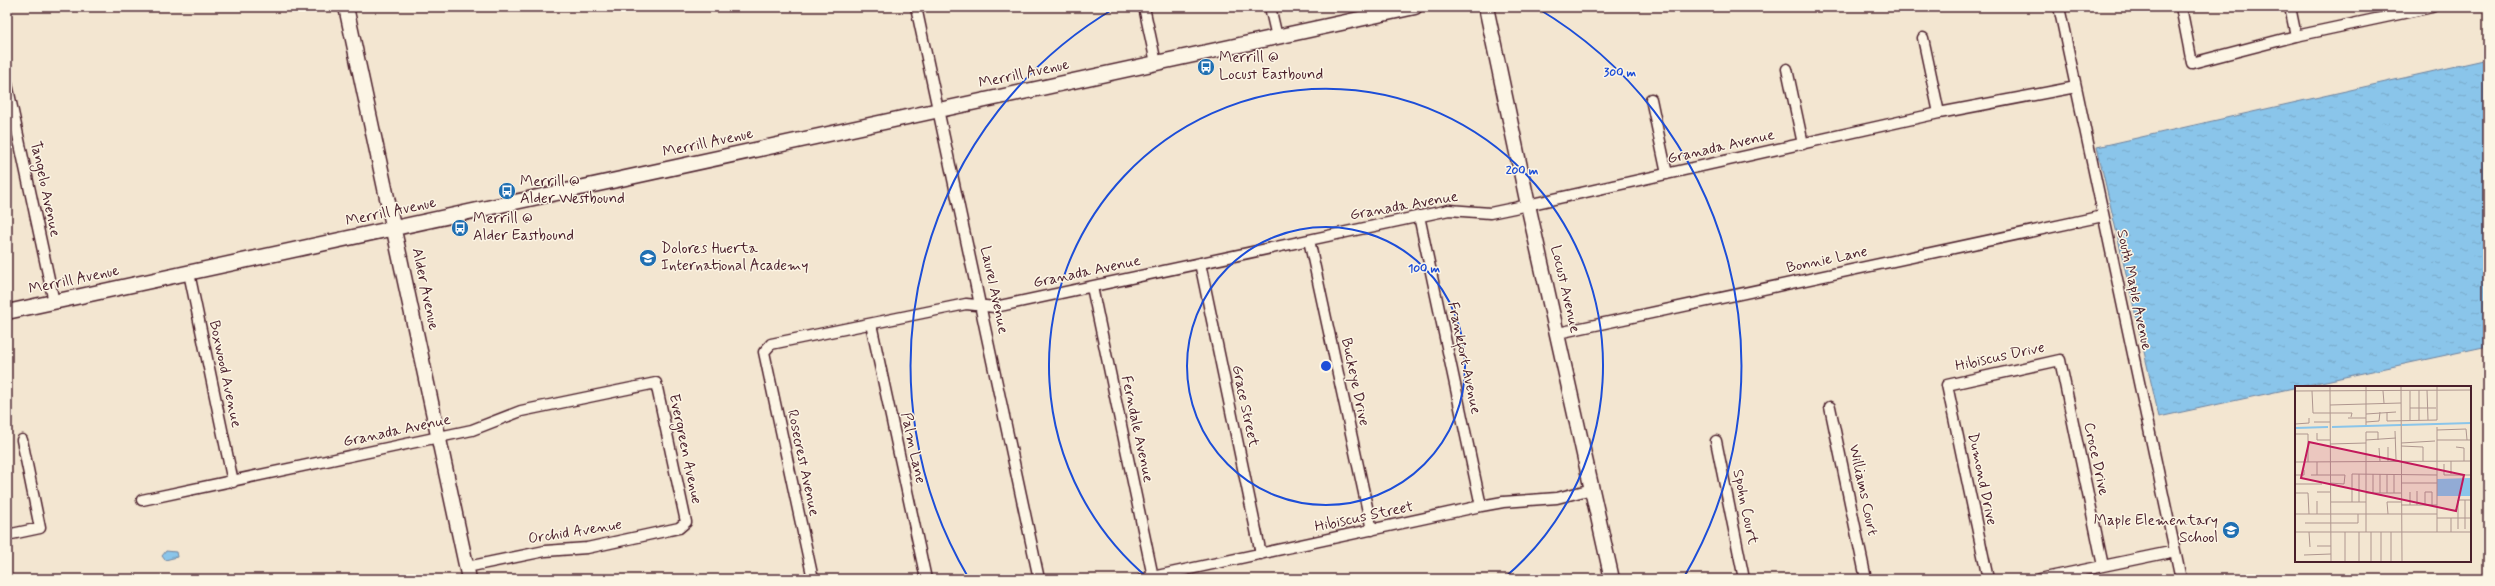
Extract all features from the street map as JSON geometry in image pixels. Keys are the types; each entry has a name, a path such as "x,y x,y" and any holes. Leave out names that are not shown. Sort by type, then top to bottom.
{"main road":[{"name":"Alder Avenue","path":"346,7 468,573"},
{"name":"Merrill Avenue","path":"7,312 1415,7"},
{"name":"Locust Avenue","path":"1486,7 1528,205 1558,333 1612,579"}],"street":[{"name":"Laurel Avenue","path":"916,7 982,307 1039,579"},
{"path":"1144,7 1156,63"},
{"path":"1270,7 1277,37"},
{"name":"South Maple Avenue","path":"2059,7 2181,579"},
{"path":"2180,7 2192,64 2296,36 2404,10 2432,7"},
{"path":"2290,7 2296,36"},
{"path":"1923,38 1939,113"},
{"path":"1788,69 1803,144"},
{"name":"Tangelo Avenue","path":"7,84 54,302"},
{"name":"Granada Avenue","path":"764,352 771,344 966,304 995,308 1449,210 1490,213 1939,113 2076,87"},
{"path":"1651,99 1667,174"},
{"name":"Frankfort Avenue","path":"1419,216 1481,506"},
{"name":"Bonnie Lane","path":"1558,333 2103,216"},
{"name":"Buckeye Drive","path":"1309,240 1372,530"},
{"name":"Grace Street","path":"1200,263 1261,554"},
{"name":"Boxwood Avenue","path":"189,273 233,482"},
{"name":"Ferndale Avenue","path":"1092,287 1153,577"},
{"name":"Palm Lane","path":"871,324 926,579"},
{"name":"Rosecrest Avenue","path":"764,352 813,579"},
{"name":"Hibiscus Drive","path":"1947,385 2060,360"},
{"name":"Croce Drive","path":"2060,360 2103,566"},
{"name":"Granada Avenue","path":"142,500 233,482 472,430 521,411 656,383"},
{"name":"Evergreen Avenue","path":"656,383 686,522"},
{"name":"Dumond Drive","path":"1947,385 1988,579"},
{"name":"Williams Court","path":"1830,407 1866,579"},
{"path":"7,535 40,528 22,440"},
{"name":"Spohn Court","path":"1716,441 1744,579"},
{"name":"Hibiscus Street","path":"1142,579 1481,506 1503,502 1557,498 1592,489"},
{"name":"Orchid Avenue","path":"468,573 545,551 595,546 679,528 686,522"},
{"path":"2040,579 2175,551"}],"water":[{"path":"2488,59 2488,346 2303,386 2295,386 2295,388 2159,417 2097,147"},
{"path":"166,551 176,552 177,557 165,560 162,556"}],"place":[{"name":"Merrill @ Locust Eastbound","path":"1206,67"},
{"name":"Merrill @ Alder Westbound","path":"507,191"},
{"name":"Merrill @ Alder Eastbound","path":"460,228"},
{"name":"Dolores Huerta International Academy","path":"648,258"},
{"name":"Maple Elementary School","path":"2231,530"}]}
